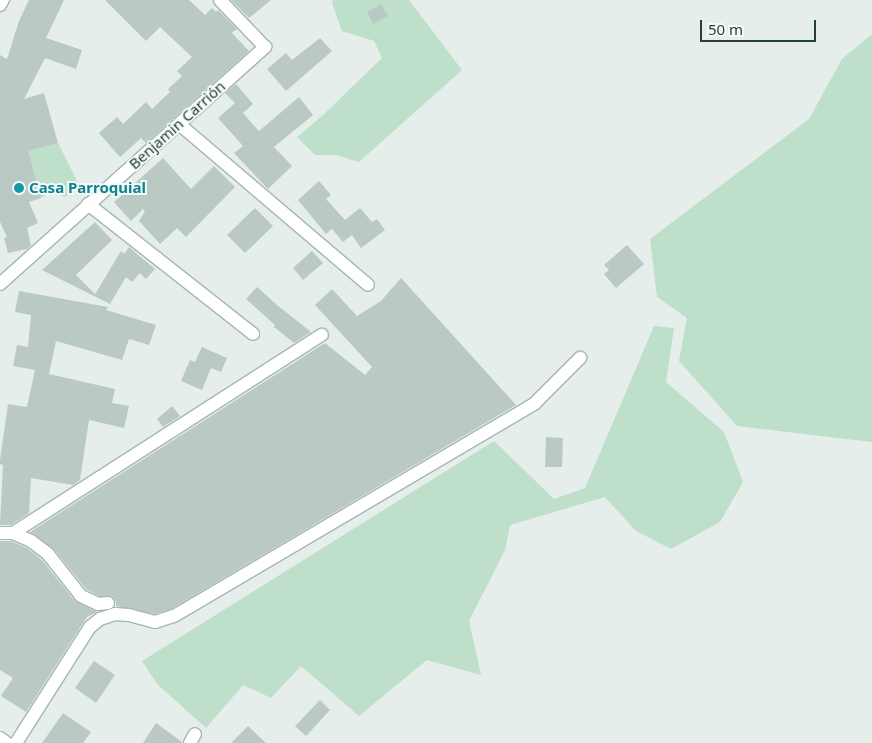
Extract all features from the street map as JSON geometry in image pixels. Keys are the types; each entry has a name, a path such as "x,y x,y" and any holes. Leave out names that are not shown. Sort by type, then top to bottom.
{"street":[{"path":"0,5 3,0"},
{"name":"Benjamin Carrión","path":"0,284 265,47 220,0"},
{"path":"179,124 368,285"},
{"path":"88,204 253,334"},
{"path":"14,533 322,336"},
{"path":"16,743 90,628 100,619 115,614 129,615 155,622 174,616 535,403 580,358"},
{"path":"0,533 14,533 31,541 48,554 81,596 98,604 108,603"},
{"path":"0,738 7,743"}],"green space":[{"path":"333,0 409,0 462,70 359,162 336,155 315,155 297,137 322,116 382,58 374,41 342,31 332,3"},
{"path":"872,34 872,442 737,426 679,361 687,318 657,297 650,239 809,119 842,59"},
{"path":"58,143 79,185 66,197 51,192 41,198 33,169 0,158"},
{"path":"654,326 674,328 666,382 724,432 743,482 720,522 671,549 636,531 605,497 510,525 505,550 469,621 481,675 427,660 359,716 301,666 271,698 243,685 206,728 157,684 142,661 494,441 554,499 585,488"}],"building":[{"path":"29,0 64,0 46,38 82,50 76,69 45,58 24,99 44,93 58,143 28,151 41,198 29,202 38,223 27,228 31,245 27,249 8,253 4,238 7,237 0,222 0,55 7,59 19,21"},
{"path":"105,0 189,0 205,15 212,8 216,12 218,10 237,29 232,33 249,51 146,143 141,138 120,157 99,133 117,117 123,124 146,102 152,109 170,92 168,89 182,76 177,71 192,57 160,27 146,41"},
{"path":"231,0 271,0 249,18"},
{"path":"381,4 388,16 373,24 367,12"},
{"path":"320,38 332,51 286,91 267,69 286,53 292,60"},
{"path":"236,84 253,104 243,113 259,131 299,97 313,115 274,147 292,166 268,189 234,153 243,146 218,118 235,103 225,93"},
{"path":"163,158 191,189 214,166 235,187 186,237 177,228 160,244 139,221 145,211 143,209 131,221 114,202"},
{"path":"319,181 331,195 326,199 345,220 360,208 372,222 377,219 385,230 361,248 352,235 343,242 332,229 326,234 298,200"},
{"path":"255,208 273,226 245,253 227,235"},
{"path":"95,222 112,240 76,275 95,294 94,296 42,270"},
{"path":"627,245 644,264 616,288 604,274 609,270 604,265"},
{"path":"129,247 155,269 146,279 140,273 132,282 126,277 110,304 94,296 121,251 124,254"},
{"path":"312,251 323,263 303,280 293,268"},
{"path":"401,278 516,405 171,609 155,614 116,606 112,596 99,596 86,589 54,549 30,532 325,343 365,375 372,367 315,305 332,289 357,316 381,301"},
{"path":"257,287 311,332 294,343 274,327 275,325 246,299"},
{"path":"19,291 108,307 106,310 156,325 149,345 129,339 122,360 56,341 49,374 115,389 112,403 129,406 124,428 89,420 80,480 73,485 31,478 29,513 11,525 0,525 3,465 0,464 0,460 8,404 27,407 35,370 13,366 17,345 28,347 31,315 15,312"},
{"path":"202,347 227,358 221,372 211,368 202,390 181,381 190,360 195,362"},
{"path":"172,406 180,416 163,427 157,419"},
{"path":"546,437 563,438 562,467 545,467"},
{"path":"0,541 11,541 27,548 42,560 75,601 97,612 87,617 26,712 1,696 13,678 0,670"},
{"path":"94,661 115,675 96,703 75,688"},
{"path":"320,700 330,710 306,736 295,726"},
{"path":"63,713 91,732 83,743 42,743"},
{"path":"156,723 182,742 182,743 143,743"},
{"path":"248,726 266,743 231,743"}],"place":[{"name":"Casa Parroquial","path":"19,188"}]}
